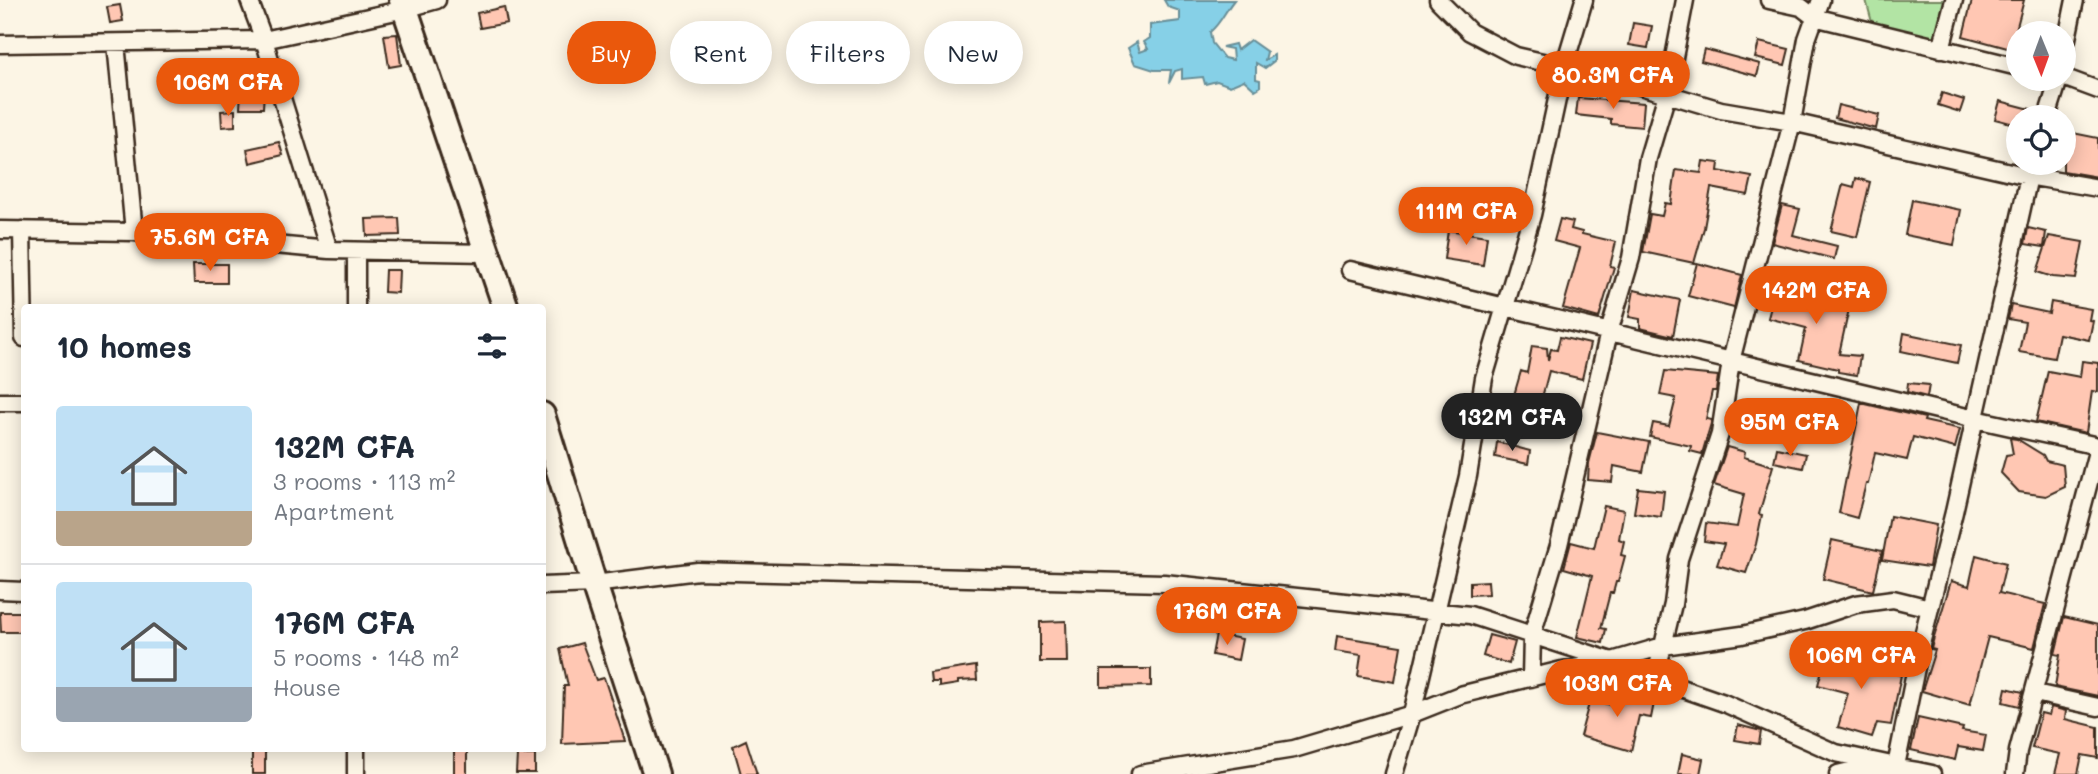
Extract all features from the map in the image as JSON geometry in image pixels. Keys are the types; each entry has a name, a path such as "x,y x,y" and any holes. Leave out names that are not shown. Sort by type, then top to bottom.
{"main road":[{"path":"403,5 505,304"},
{"path":"546,428 593,584 656,774"}],"street":[{"path":"249,0 329,250"},
{"path":"0,44 264,40 403,5 437,0"},
{"path":"1438,0 1470,32 1516,56 1613,78 1721,110 2006,164"},
{"path":"1394,774 1412,713 1468,476 1484,378 1532,215 1564,67 1584,0"},
{"path":"1531,678 1532,635 1559,545 1609,332 1631,258 1648,158 1667,94 1685,0"},
{"path":"1769,0 1801,7 1814,18 2006,63"},
{"path":"1655,679 1673,604 1679,559 1720,434 1731,361 1792,122 1807,39 1821,0"},
{"path":"1941,49 1954,0"},
{"path":"2071,21 2075,0"},
{"path":"116,43 134,232"},
{"path":"2076,83 2098,90"},
{"path":"1896,766 2029,175"},
{"path":"2051,175 2098,188"},
{"path":"0,230 134,232 329,250 487,253"},
{"path":"22,230 23,304"},
{"path":"356,251 356,304"},
{"path":"1350,270 2098,447 2018,751 2015,774"},
{"path":"0,402 21,402"},
{"path":"546,586 593,584 698,571 1164,583 1470,615 1612,661 1655,679 1724,702 1836,752 1932,774"},
{"path":"0,590 21,591"},
{"path":"1140,774 1294,749 1412,713 1460,695 1612,661 1663,646 1767,630 1856,604 1893,599 1930,608"},
{"path":"2035,693 2098,707"},
{"path":"356,752 356,774"},
{"path":"1838,774 1896,766"}],"green space":[{"path":"1866,0 1944,0 1935,39 1873,26"}],"water":[{"path":"1164,0 1234,0 1210,32 1212,43 1224,58 1233,60 1232,49 1222,47 1235,44 1237,50 1250,40 1267,52 1265,60 1274,55 1274,61 1265,68 1256,63 1256,79 1260,80 1260,87 1255,90 1244,80 1230,86 1217,81 1205,84 1203,77 1182,79 1182,69 1175,71 1169,83 1171,70 1154,70 1135,64 1128,48 1137,42 1140,52 1148,49 1144,42 1150,38 1150,25 1180,21 1180,11 1168,7"}],"building":[{"path":"1972,0 2024,0 2018,21 2006,21 2006,48 1963,36"},
{"path":"120,5 123,21 110,23 107,7"},
{"path":"504,7 507,23 480,28 477,13"},
{"path":"1633,23 1652,26 1648,48 1629,45"},
{"path":"397,34 401,65 389,67 384,35"},
{"path":"1759,42 1789,49 1785,65 1755,58"},
{"path":"1704,49 1760,64 1757,76 1701,61"},
{"path":"241,91 264,92 263,108 240,108"},
{"path":"1942,93 1964,100 1960,112 1938,105"},
{"path":"1578,98 1644,103 1642,127 1611,124 1611,119 1576,115"},
{"path":"2000,101 2015,105 2006,105 2006,122 1995,119"},
{"path":"1838,105 1879,115 1876,129 1835,118"},
{"path":"235,110 235,126 222,127 221,111"},
{"path":"2076,134 2098,138 2098,177 2076,173"},
{"path":"279,142 283,155 250,163 247,149"},
{"path":"1703,161 1719,163 1718,171 1752,177 1748,195 1711,188 1694,263 1643,252 1650,214 1662,216 1665,203 1671,204 1676,170 1701,173"},
{"path":"1856,178 1870,182 1857,237 1831,231 1843,184 1854,187"},
{"path":"1912,200 1961,210 1954,245 1905,235"},
{"path":"1782,205 1800,209 1793,235 1837,246 1834,259 1772,243"},
{"path":"399,218 400,235 367,236 366,219"},
{"path":"1560,219 1573,222 1571,229 1582,234 1616,242 1610,266 1614,267 1599,318 1563,308 1580,248 1554,241"},
{"path":"2028,228 2046,232 2044,247 2025,244"},
{"path":"1448,230 1487,236 1483,265 1444,259"},
{"path":"2049,236 2083,242 2076,279 2037,272"},
{"path":"1697,263 1742,275 1734,308 1688,296"},
{"path":"193,264 227,264 227,283 194,283"},
{"path":"385,270 399,270 398,293 384,292"},
{"path":"1777,283 1810,293 1851,300 1839,354 1860,356 1857,375 1799,360 1806,328 1768,318"},
{"path":"1634,290 1680,300 1673,336 1640,328 1640,319 1629,317"},
{"path":"2051,302 2091,309 2089,320 2093,321 2089,340 2059,334 2054,358 2019,352 2025,322 2008,319 2011,305 2049,313"},
{"path":"1904,333 1961,345 1957,363 1901,351"},
{"path":"1560,337 1590,344 1582,379 1549,371 1539,409 1512,402 1521,371 1527,373 1532,346 1547,348 1548,360 1551,349 1557,350"},
{"path":"2082,361 2098,363 2098,392 2092,391 2086,433 2036,422 2048,371 2080,377"},
{"path":"1665,371 1718,376 1716,391 1712,391 1706,419 1712,420 1702,454 1690,451 1691,446 1650,437 1653,423 1669,426 1676,398 1660,395"},
{"path":"1908,383 1929,385 1927,397 1907,392"},
{"path":"1861,403 1960,429 1955,448 1913,437 1907,460 1875,453 1857,518 1839,513"},
{"path":"1597,432 1649,442 1643,472 1614,466 1612,482 1588,480 1589,463"},
{"path":"2010,438 2017,439 2043,455 2046,461 2063,465 2065,487 2046,496 2019,492 2001,473 2006,455 2013,454"},
{"path":"1497,442 1530,451 1528,464 1495,457"},
{"path":"1727,447 1745,452 1744,457 1773,466 1759,514 1762,515 1756,544 1746,573 1717,565 1724,544 1704,541 1706,523 1737,527 1744,494 1714,485"},
{"path":"1777,448 1806,454 1803,468 1774,462"},
{"path":"1638,488 1664,491 1661,517 1634,513"},
{"path":"1604,506 1624,510 1619,539 1624,541 1621,555 1625,556 1618,582 1613,593 1610,593 1601,628 1606,629 1603,643 1577,637 1592,576 1564,568 1571,542 1594,548"},
{"path":"1890,516 1936,525 1929,567 1882,560"},
{"path":"1832,540 1882,551 1873,591 1823,579"},
{"path":"1976,555 2006,563 1999,593 2045,604 2034,648 1988,637 1970,705 1922,691 1935,650 1931,649 1951,581 1969,586"},
{"path":"1488,581 1489,594 1470,595 1470,582"},
{"path":"0,612 21,612 21,632 1,632"},
{"path":"2064,617 2098,625 2098,696 2055,687 2060,655 2055,654"},
{"path":"1066,621 1067,662 1040,662 1040,622"},
{"path":"1216,634 1242,639 1238,660 1212,655"},
{"path":"1489,635 1515,642 1509,664 1483,656"},
{"path":"1337,636 1401,646 1395,682 1358,676 1361,655 1335,651"},
{"path":"1839,639 1858,644 1852,665 1901,675 1891,725 1877,723 1872,737 1838,727 1848,693 1818,685 1825,658 1834,661"},
{"path":"582,643 596,680 604,678 625,741 562,744 564,686 568,686 560,649"},
{"path":"976,666 977,680 958,681 958,684 939,687 939,682 931,682 930,673"},
{"path":"1101,669 1151,669 1151,686 1101,687"},
{"path":"2006,688 2023,692 2019,706 2003,702"},
{"path":"1615,689 1655,698 1651,718 1639,716 1631,751 1580,736 1590,700 1612,705"},
{"path":"2051,707 2066,711 2065,719 2098,727 2098,758 2082,755 2078,774 2055,774 2060,754 2032,748 2041,713 2049,715"},
{"path":"1918,718 1986,735 1983,751 1958,747 1955,760 1911,750"},
{"path":"1738,725 1761,731 1759,744 1735,740"},
{"path":"746,740 757,774 741,774 733,746"},
{"path":"252,752 265,752 265,774 252,774"},
{"path":"454,752 467,752 467,774 454,774"},
{"path":"1682,754 1703,759 1700,774 1678,774"},
{"path":"517,755 535,755 535,773 516,773"}]}
